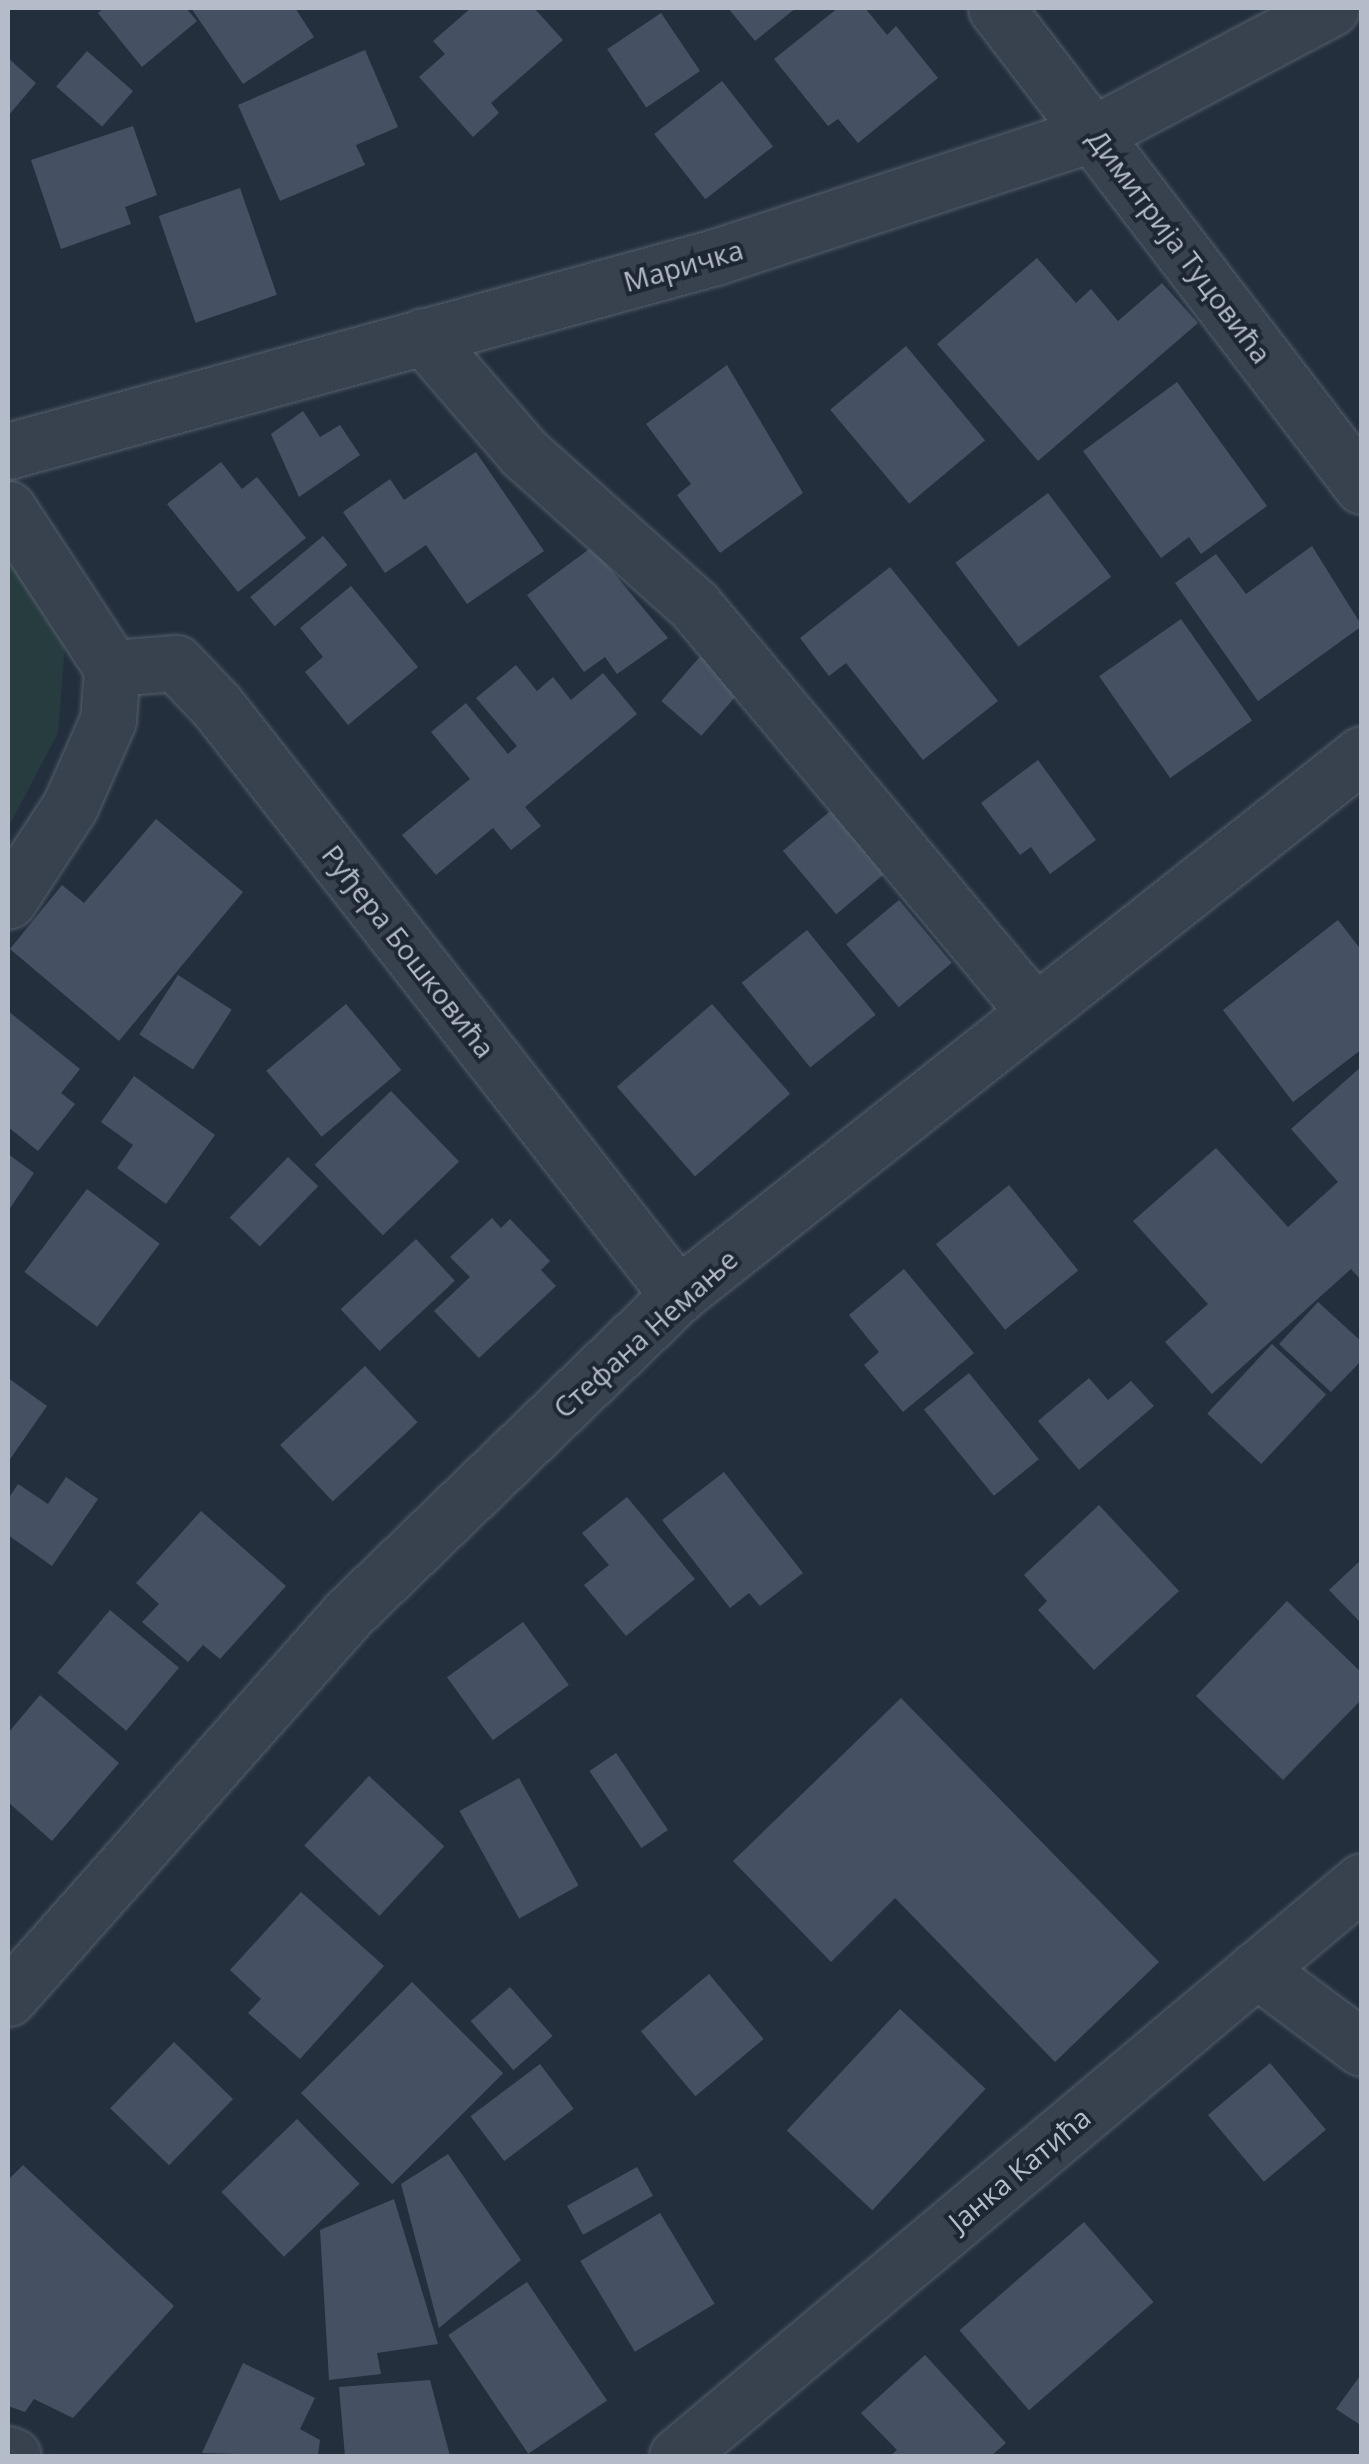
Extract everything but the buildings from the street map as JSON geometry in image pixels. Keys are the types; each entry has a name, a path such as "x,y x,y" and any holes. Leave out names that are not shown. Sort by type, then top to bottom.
{"street":[{"name":"Димитрија Туцовића","path":"996,8 1362,486"},
{"name":"Маричка","path":"8,451 715,257 1095,134 1331,8"},
{"path":"422,336 524,453 694,605 1035,1012"},
{"path":"8,509 112,668 108,720 70,806 8,900"},
{"name":"Руђера Бошковића","path":"112,668 176,663 217,706 678,1295"},
{"name":"Стефана Немање","path":"8,1998 350,1613 678,1295 1362,754"},
{"name":"Јанка Катића","path":"677,2456 1362,1882"},
{"path":"1256,1969 1362,2048"}],"green space":[{"path":"8,546 65,646 58,733 8,828"}]}
